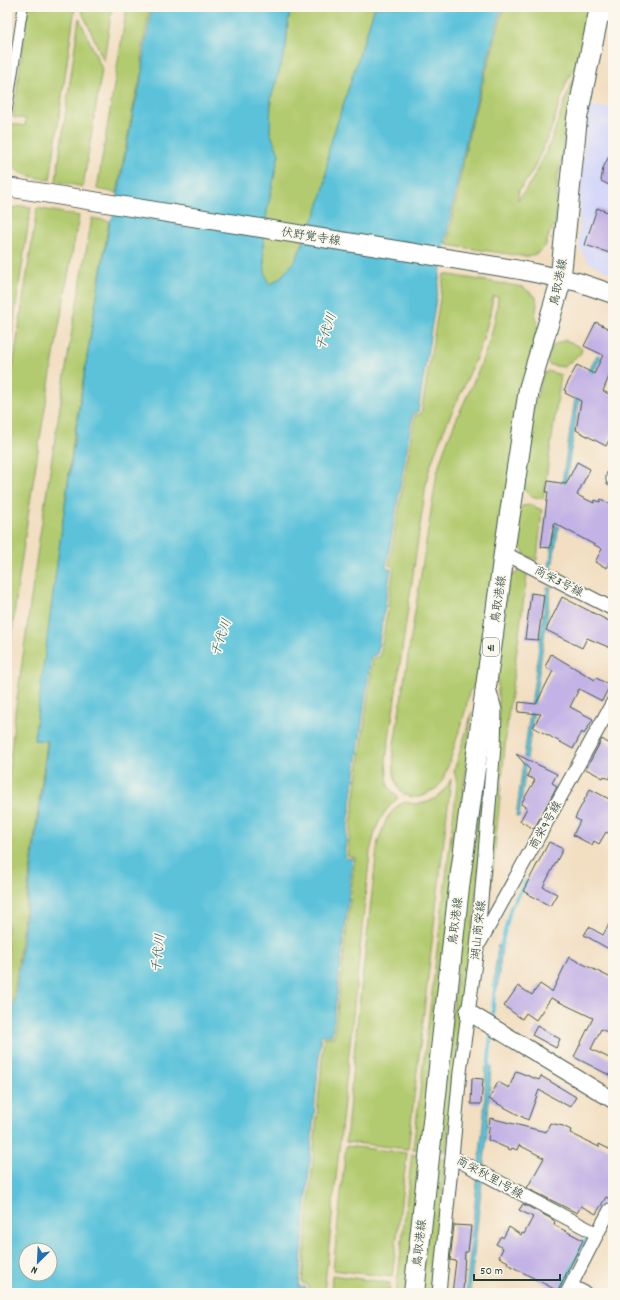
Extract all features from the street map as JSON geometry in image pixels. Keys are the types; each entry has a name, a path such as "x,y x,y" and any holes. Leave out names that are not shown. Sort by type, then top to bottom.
{"main road":[{"name":"鳥取港線","path":"414,1293 457,902 504,553 529,389 561,278 574,136 581,95 604,13"},
{"name":"伏野覚寺線","path":"14,189 520,270 561,278 613,294"}],"street":[{"path":"7,112 23,7"},
{"name":"商栄3号線","path":"504,553 613,609"},
{"name":"湖山商栄線","path":"468,1012 477,948 494,739 495,710 486,681"},
{"name":"商栄9号線","path":"477,948 613,702"},
{"path":"468,1012 613,1100"},
{"name":"商栄秋里1号線","path":"468,1012 452,1157 597,1234"},
{"path":"439,1293 452,1157"},
{"path":"585,1293 569,1289 610,1210 613,1211"}],"shaded area":[{"path":"591,106 613,108 613,275 588,262 582,253 579,244 580,193 586,127"}],"green space":[{"path":"28,7 75,7 50,180 25,174 17,170 12,165 9,158 8,149 12,124 25,126 26,119 13,117"},
{"path":"80,7 112,7 104,61"},
{"path":"127,7 150,7 142,52 142,72 133,108 117,193 97,189"},
{"path":"292,7 375,7 329,148 325,184 317,211 296,259 280,278 268,285 265,272 263,247 267,211 279,154 270,132 271,98 286,48 288,21"},
{"path":"504,7 596,7 584,51 566,83 551,130 532,172 519,189 518,200 525,191 542,161 571,86 580,68 557,181 556,224 550,232 545,247 540,252 528,257 447,245 470,129"},
{"path":"79,18 102,69 83,187 56,181"},
{"path":"22,206 31,207 7,365 7,209"},
{"path":"37,208 79,216 39,443 7,672 7,406"},
{"path":"92,218 109,221 73,442 34,740 47,741 7,1047 7,791 15,713 39,541 71,336"},
{"path":"444,274 523,287 536,297 537,305 535,316 538,323 478,683 469,692 466,708 450,761 442,781 437,788 420,797 411,797 404,794 398,788 394,775 393,751 437,473 452,429 481,364 489,342 495,320 498,297 493,296 489,320 482,343 434,455 427,478 386,760 388,786 398,798 382,816 374,835 370,852 324,1293 309,1293 309,1285 302,1283 324,1037 334,1037 355,858 347,856 373,658 380,657 394,567 389,565 415,415 421,414"},
{"path":"565,340 582,348 581,353 564,367 549,365 547,360 553,345"},
{"path":"548,371 561,375 543,499 531,496 523,489 534,406 543,374"},
{"path":"531,505 542,510 537,560 525,555 515,533 520,509 522,506"},
{"path":"519,571 527,575 508,716 491,888 489,879 499,712 497,674 508,578"},
{"path":"472,712 423,1150 413,1149 456,794 457,782 454,771"},
{"path":"490,714 477,887 446,1151 435,1151"},
{"path":"451,779 408,1149 346,1142 357,1023 378,841 387,818 397,806 405,802 420,804 432,800 443,791"},
{"path":"346,1146 407,1153 392,1277 333,1270"},
{"path":"412,1154 423,1155 409,1293 396,1293"},
{"path":"435,1157 445,1158 434,1293 421,1293"},
{"path":"332,1275 390,1283 389,1293 331,1293"}],"water":[{"name":"千代川","path":"152,7 292,7 288,21 286,48 271,98 270,132 279,154 267,211 263,247 265,272 269,285 280,278 296,259 317,211 325,184 329,148 375,7 502,7 469,128 445,243 418,412 413,413 386,568 391,569 377,655 371,656 345,848 345,858 353,859 332,1035 321,1035 299,1287 306,1287 306,1293 7,1293 7,1062 48,741 34,740 88,350 110,221 114,215 134,109 143,73 144,52"},
{"path":"597,355 601,357 579,400 552,568 549,566 575,399"},
{"path":"547,587 551,587 519,817 516,816"},
{"path":"498,945 502,947 497,989 493,988"},
{"path":"486,1067 491,1067 486,1144 470,1293 466,1293 484,1113"}],"building":[{"path":"613,148 613,187 601,181 603,168"},
{"path":"597,208 613,214 613,254 585,245"},
{"path":"596,322 613,331 613,375 610,374 603,391 613,396 613,432 606,446 576,430 581,401 565,393 566,391 564,390 577,365 594,374 603,355 584,346"},
{"path":"577,462 590,469 577,495 594,503 595,500 600,502 601,499 613,506 613,556 607,568 595,562 602,549 554,523 550,548 541,547 548,481 566,484"},
{"path":"531,593 544,595 538,640 525,639"},
{"path":"562,597 613,623 613,649 587,638 582,648 546,630"},
{"path":"551,654 595,680 596,678 610,685 602,701 579,689 570,707 593,719 584,734 582,732 573,749 533,727 541,714 518,712 519,702 536,704 553,671 545,667"},
{"path":"602,739 613,746 613,771 609,779 604,776 603,778 586,769"},
{"path":"516,754 557,774 552,783 557,786 534,829 520,821 527,808 521,804 535,780 527,776 530,770"},
{"path":"590,789 613,801 613,836 606,832 599,844 594,841 592,845 573,835 580,821 575,818"},
{"path":"549,842 563,849 543,887 557,894 550,906 523,891"},
{"path":"613,917 613,941 609,949 584,935 589,927 603,935"},
{"path":"569,957 613,979 613,1035 601,1029 591,1049 613,1060 613,1077 574,1057 593,1018 551,998 536,1020 526,1013 522,1019 504,1006 518,986 532,995 540,984 552,992"},
{"path":"537,1026 560,1039 556,1048 532,1035"},
{"path":"516,1071 539,1080 541,1076 576,1097 570,1107 539,1090 528,1120 489,1099 498,1082 509,1088"},
{"path":"472,1078 483,1079 481,1104 471,1104"},
{"path":"490,1118 546,1132 550,1123 563,1126 571,1130 570,1133 599,1147 599,1144 613,1151 613,1201 606,1197 596,1214 581,1206 577,1213 527,1188 544,1158 519,1145 517,1150 512,1148 511,1150 488,1140"},
{"path":"523,1204 552,1219 555,1222 554,1225 583,1240 558,1291 507,1264 508,1262 499,1257 503,1248 496,1244 501,1236 503,1238 509,1227 521,1235 522,1233 524,1234 533,1217 519,1210"},
{"path":"454,1225 471,1226 468,1252 465,1252 463,1293 452,1293 456,1261 450,1260"}],"waterway":[{"path":"600,359 613,366"},
{"path":"500,950 511,907 526,881"},
{"path":"492,1022 495,984"},
{"path":"488,1072 491,1032"},
{"path":"559,1293 587,1237"}]}
